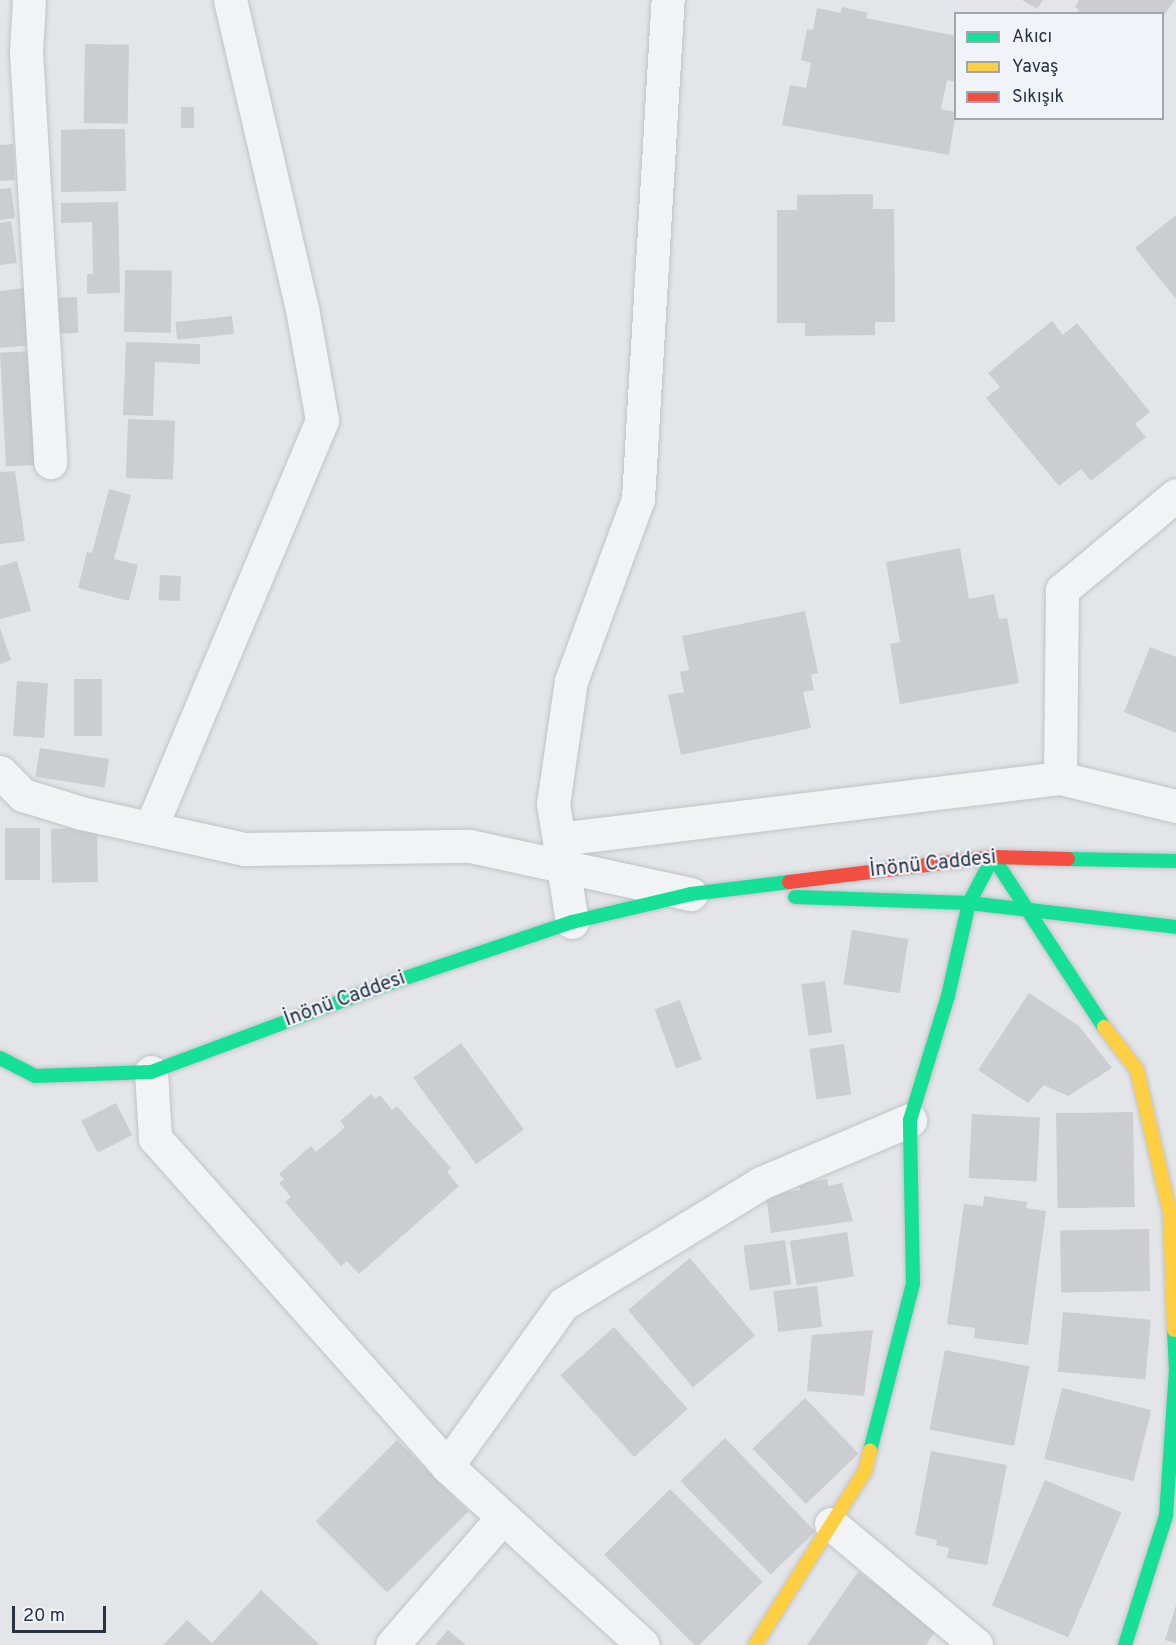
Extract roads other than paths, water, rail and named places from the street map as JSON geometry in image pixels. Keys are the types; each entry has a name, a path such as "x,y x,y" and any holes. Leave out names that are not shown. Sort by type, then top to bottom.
{"main road":[{"name":"İnönü Caddesi","path":"0,1058 35,1076 151,1072 382,986 572,922 691,894 993,857 1176,861"},
{"path":"754,1645 865,1471 913,1283 910,1120 948,996 969,903 993,857 1030,910 1083,998 1137,1070 1170,1213 1176,1371 1171,1519 1125,1645"},
{"name":"İnönü Caddesi","path":"691,894 969,903 1176,927"}],"street":[{"path":"29,0 13,53 50,462"},
{"path":"151,827 322,420 302,309 230,0"},
{"path":"572,922 553,804 571,681 638,499 668,0"},
{"path":"1060,778 1062,590 1176,495"},
{"path":"0,772 23,795 81,813 245,849 470,846 561,852 1060,778 1176,806"},
{"path":"561,852 691,894"},
{"path":"151,1072 155,1138 447,1466 644,1645"},
{"path":"447,1466 563,1304 761,1183 910,1120"},
{"path":"392,1645 503,1517"},
{"path":"831,1524 976,1645"}]}
